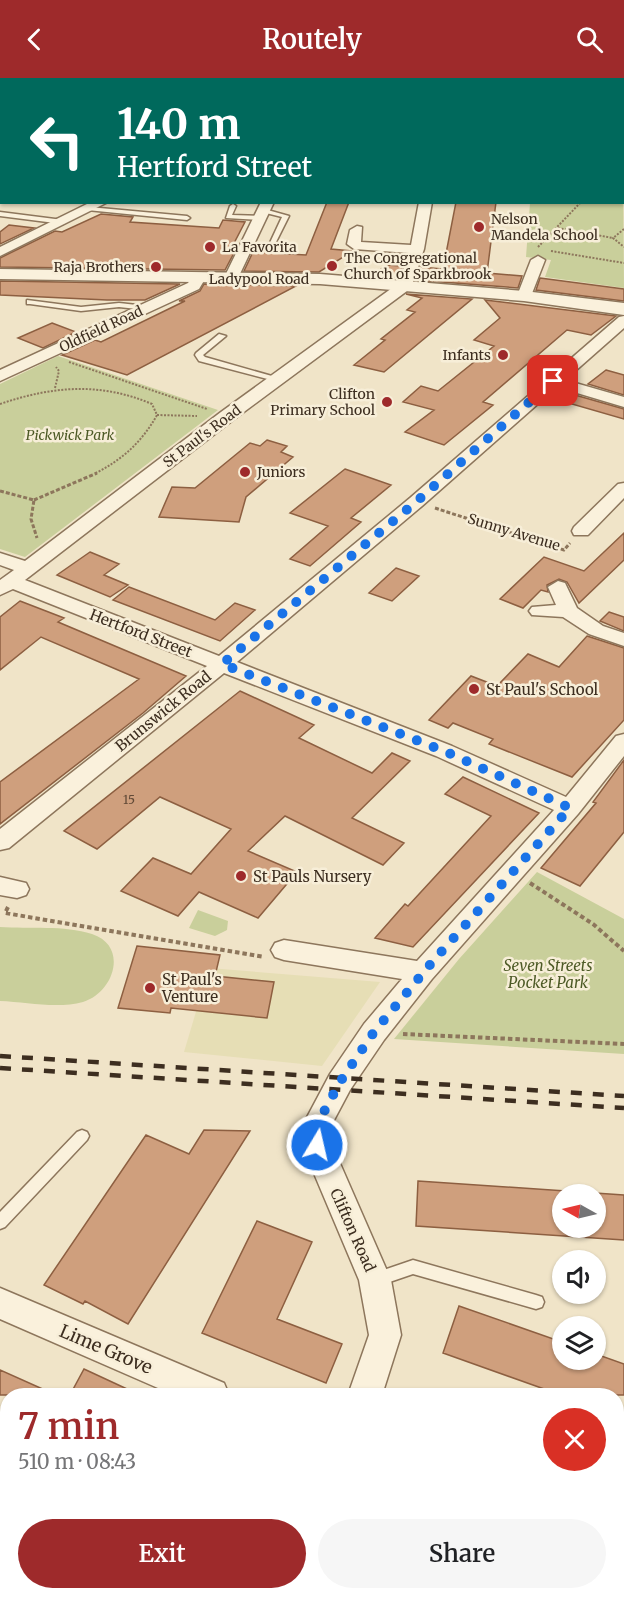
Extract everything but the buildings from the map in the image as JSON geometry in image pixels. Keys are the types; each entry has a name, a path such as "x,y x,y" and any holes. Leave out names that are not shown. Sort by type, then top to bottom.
{"street":[{"path":"0,252 98,204"},
{"path":"406,285 417,249 426,204"},
{"path":"231,278 264,211"},
{"path":"337,247 356,237 417,249"},
{"path":"524,296 538,260"},
{"name":"Ladypool Road","path":"0,274 198,279 320,279 524,296 624,309"},
{"name":"Oldfield Road","path":"0,376 194,286 198,279"},
{"name":"St Paul's Road","path":"6,586 227,416 406,285"},
{"name":"Brunswick Road","path":"0,842 222,664 416,502 624,320"},
{"path":"553,381 624,402"},
{"name":"Sunny Avenue","path":"581,531 624,488"},
{"path":"0,559 36,564"},
{"name":"Hertford Street","path":"6,586 222,664 444,751 570,808"},
{"path":"558,587 568,611 596,630 624,640"},
{"path":"539,611 568,611"},
{"name":"Clifton Road","path":"367,1388 385,1335 375,1280 317,1145 319,1121 340,1082 374,1032 423,972 570,808 624,741"},
{"path":"284,950 423,972"},
{"name":"Lime Grove","path":"0,1304 196,1388"}],"lane":[{"path":"233,206 228,217 264,211 286,216 270,249 246,249"},
{"path":"89,209 187,218"},
{"path":"0,214 63,222"},
{"path":"30,302 81,309 119,305 146,308"},
{"path":"222,336 199,355 202,359 276,380"},
{"path":"0,1222 82,1136"},
{"path":"375,1280 413,1267 536,1302"}],"path":[{"path":"579,204 537,248 624,263"},
{"path":"557,228 613,238 624,247"},
{"path":"613,238 624,229"},
{"path":"46,354 227,416"},
{"path":"0,404 55,388 87,386 129,393 152,404 157,416 151,432 124,455 82,481 34,500 0,491"},
{"path":"157,416 227,416"},
{"path":"34,500 31,519 36,564"},
{"name":"Sunny Avenue","path":"416,502 564,550 581,531"},
{"path":"511,872 593,924 624,951"},
{"path":"9,888 5,913 259,958 284,950"},
{"path":"374,1032 624,1044"}],"shaded area":[{"path":"209,968 380,982 322,1066 184,1052"}],"green space":[{"path":"530,204 623,204 624,288 545,277 551,260 526,257"},
{"name":"Pickwick Park","path":"58,356 218,410 25,557 0,549 0,384"},
{"name":"Seven Streets Pocket Park","path":"537,872 624,919 624,1054 394,1039 459,959"},
{"path":"198,910 228,921 227,930 215,936 189,928"},
{"path":"0,927 58,928 92,934 104,940 111,948 114,958 109,980 94,997 73,1004 52,1005 0,1001"}],"railway":[{"path":"0,1056 624,1096"},
{"path":"0,1068 624,1108"}],"place":[{"name":"Nelson Mandela School","path":"479,227"},
{"name":"La Favorita","path":"210,247"},
{"name":"The Congregational Church of Sparkbrook","path":"332,266"},
{"name":"Raja Brothers","path":"156,267"},
{"name":"Infants","path":"503,355"},
{"name":"Clifton Primary School","path":"387,402"},
{"name":"Juniors","path":"245,472"},
{"name":"St Paul's School","path":"474,689"},
{"name":"St Pauls Nursery","path":"241,876"},
{"name":"St Paul's Venture","path":"150,988"}],"route":[{"path":"317,1145 319,1121 340,1082 374,1032 434,960 570,808 444,751 222,664 416,502 553,381"}]}
